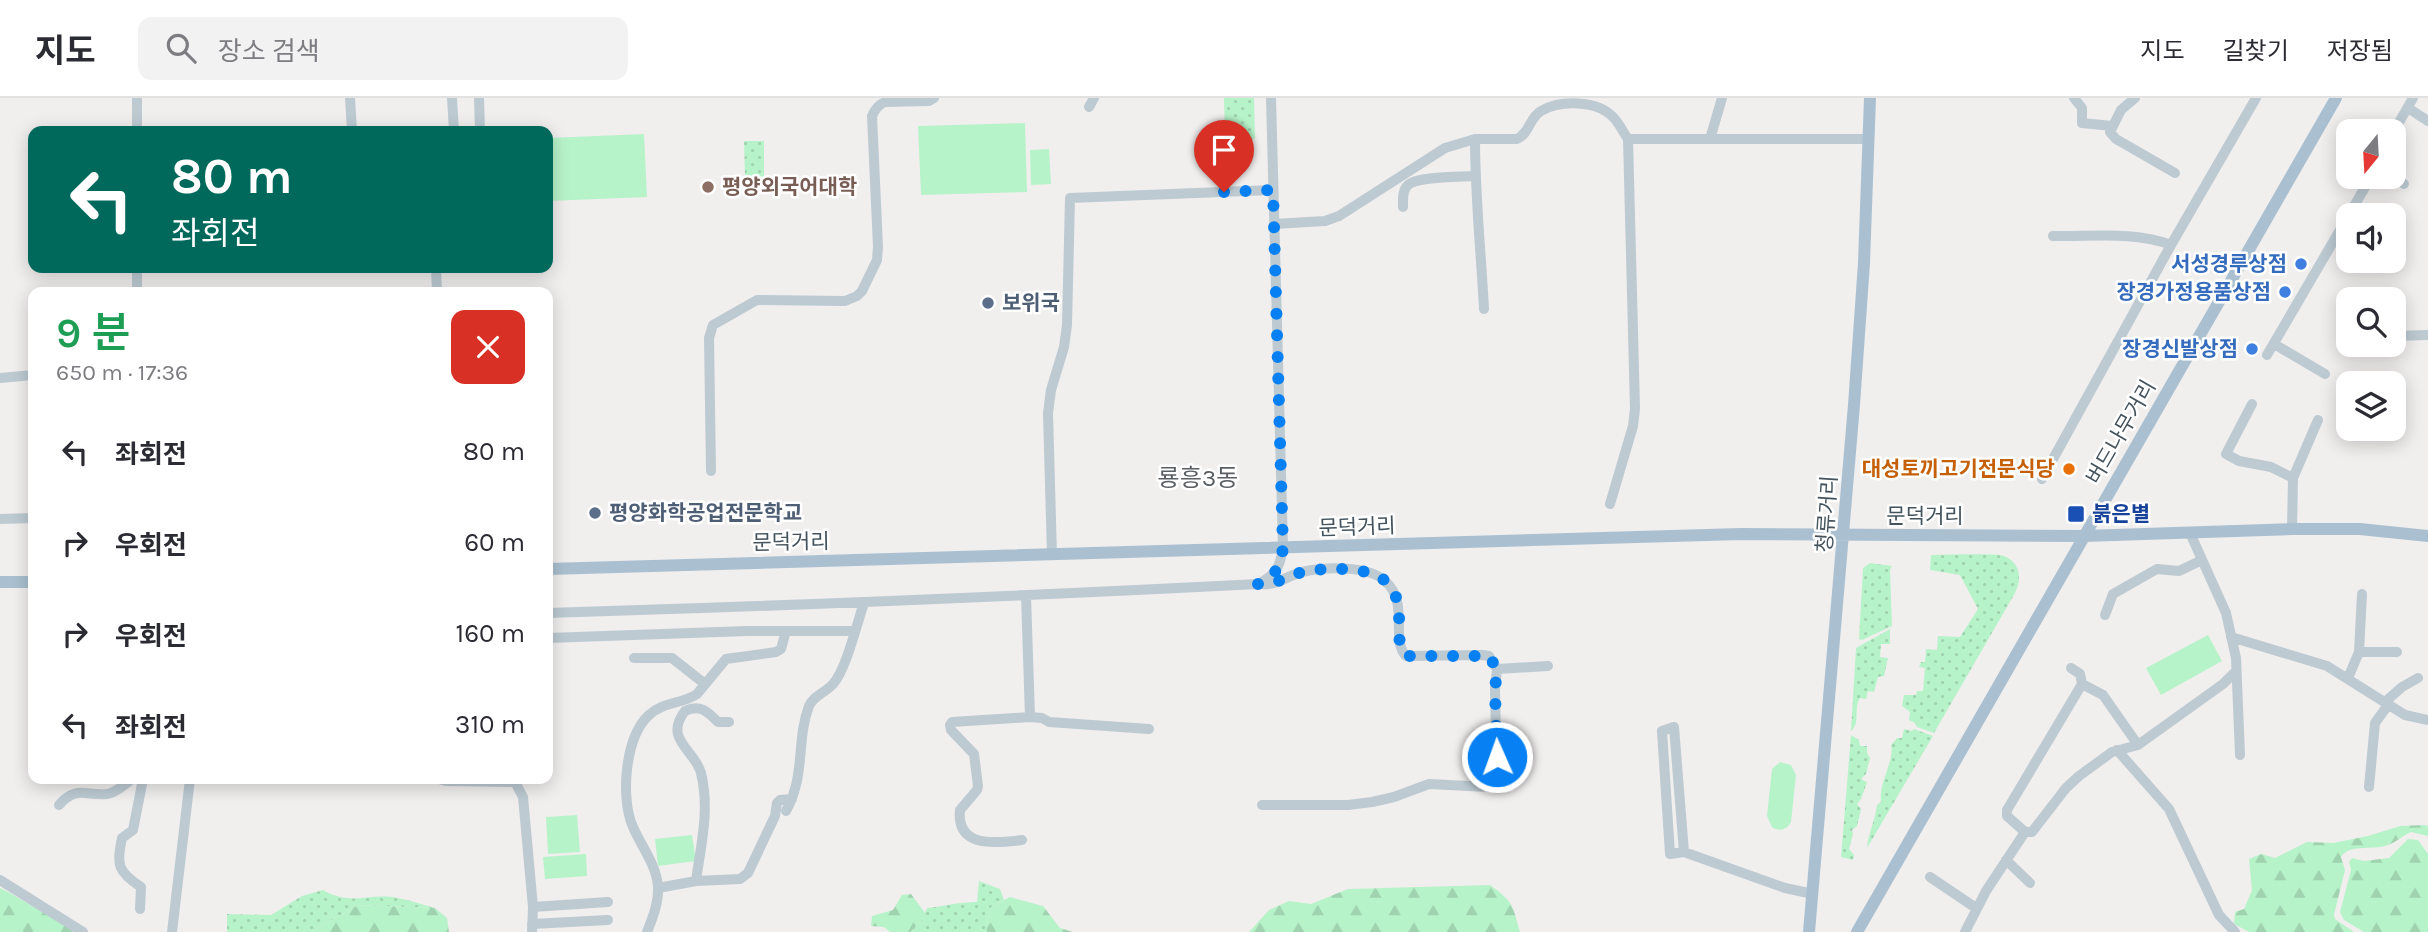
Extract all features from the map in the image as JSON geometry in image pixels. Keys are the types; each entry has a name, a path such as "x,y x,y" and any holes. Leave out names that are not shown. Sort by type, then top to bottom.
{"main road":[{"name":"청류거리","path":"1809,932 1845,533 1864,263 1870,98"},
{"name":"버드나무거리","path":"1857,932 2336,98"},
{"name":"문덕거리","path":"553,569 1845,533 2084,536 2360,529 2428,536"},
{"path":"0,582 28,582"}],"street":[{"path":"137,98 137,126"},
{"path":"350,98 352,126"},
{"path":"452,98 454,126"},
{"path":"479,98 480,126"},
{"path":"710,471 709,338 713,324 757,300 845,301 857,296 873,271 878,247 872,116 879,105 886,102 929,101 934,98"},
{"path":"1258,584 1274,575 1280,564 1283,548 1270,98"},
{"path":"1710,139 1722,98"},
{"path":"2074,98 2082,108 2082,123 2112,126"},
{"path":"2135,98 2121,110 2110,132 2116,139 2175,173"},
{"path":"2042,479 2171,245 2256,98"},
{"path":"2401,119 2413,98"},
{"path":"1274,224 1325,221 1339,216 1445,148 1475,139 1517,139 1526,133 1532,119 1540,111 1555,105 1586,104 1599,107 1612,116 1628,139 1635,408 1633,426 1611,504"},
{"path":"2408,108 2428,121"},
{"path":"1475,139 1484,309"},
{"path":"1628,139 1869,139"},
{"path":"1403,207 1404,190 1408,184 1475,176"},
{"path":"1052,555 1048,414 1054,374 1064,347 1067,325 1070,198 1273,190"},
{"path":"2053,236 2156,239 2171,245"},
{"path":"2267,355 2336,238"},
{"path":"2406,336 2428,335"},
{"path":"2273,344 2325,374"},
{"path":"0,378 28,375"},
{"path":"2252,404 2226,454 2239,461 2271,467 2293,478"},
{"path":"2292,529 2293,478 2318,420"},
{"path":"0,519 28,518"},
{"path":"2190,533 2226,613 2236,671 2240,755"},
{"path":"2105,615 2113,594 2157,569 2179,571 2202,560"},
{"path":"553,613 864,603 1274,584 1302,572 1365,570 1387,583 1394,592 1398,602 1401,647 1406,656 1489,656 1497,669 1495,785 1488,787 1429,784 1394,797 1348,805 1262,805"},
{"path":"2348,678 2359,652 2362,594"},
{"path":"1026,596 1030,717"},
{"path":"786,811 797,785 810,702 833,685 864,603"},
{"path":"647,932 656,911 658,888 649,858 629,817 626,793 629,758 640,726 650,714 669,703 691,698 730,657 781,649 786,631"},
{"path":"553,638 855,631"},
{"path":"2231,636 2327,666 2405,715 2428,720"},
{"path":"2359,652 2397,652"},
{"path":"634,658 672,658 705,684"},
{"path":"1497,669 1548,666"},
{"path":"2071,668 2080,674 2082,684 2007,810 2007,816 2025,832 2032,832 2066,788 2117,750 2138,745 2223,684 2236,671"},
{"path":"2369,787 2375,723 2387,703 2402,687 2417,678"},
{"path":"2082,684 2103,695 2138,745"},
{"path":"696,881 706,815 700,771 682,745 677,724 685,711 698,708 706,710 718,722 729,722"},
{"path":"1022,841 986,843 968,835 961,826 960,810 978,786 976,758 951,730 952,722 1030,717 1049,722 1149,729"},
{"path":"1684,852 1674,727 1662,731 1670,854 1684,852 1785,888 1813,894"},
{"path":"2117,750 2169,809 2219,915 2235,932"},
{"path":"59,805 66,797 79,792 110,794 125,784"},
{"path":"140,909 141,887 126,878 117,860 121,838 134,830 142,784"},
{"path":"172,932 189,784"},
{"path":"516,784 523,797 533,907 532,928 608,920"},
{"path":"658,888 696,881 740,879 748,873 775,816 777,803 780,800 792,799"},
{"path":"1965,932 1976,908 2025,832"},
{"path":"2006,860 2030,883"},
{"path":"1930,877 1976,908"},
{"path":"0,880 83,932"},
{"path":"533,907 608,902"}],"green space":[{"path":"1224,98 1254,98 1255,139 1225,140"},
{"path":"1025,123 1027,192 921,195 918,126"},
{"path":"644,134 647,197 553,201 553,138"},
{"path":"744,141 764,141 764,178 745,178"},
{"path":"1049,149 1051,184 1031,185 1030,150"},
{"path":"1931,555 2004,556 2017,567 2019,577 2015,593 1934,733 1917,727 1909,720 1910,712 1902,706 1904,695 1916,695 1917,691 1923,691 1925,668 1919,667 1921,662 1925,662 1926,649 1937,650 1938,636 1960,637 1978,609 1960,575 1930,570"},
{"path":"1870,563 1892,566 1892,626 1862,640 1859,639 1863,568"},
{"path":"1890,629 1890,644 1881,644 1880,657 1888,658 1884,676 1878,677 1874,692 1868,691 1866,699 1860,698 1856,724 1851,731 1856,648"},
{"path":"2208,635 2222,661 2161,695 2146,668"},
{"path":"1904,729 1914,729 1933,736 1867,848 1877,805 1881,802 1882,787 1891,758 1891,745 1897,738 1902,738"},
{"path":"1851,735 1859,740 1860,746 1867,746 1870,758 1866,774 1861,779 1867,782 1857,804 1861,809 1857,826 1852,830 1849,849 1854,855 1853,860 1841,857"},
{"path":"1780,762 1791,765 1796,775 1791,822 1780,830 1772,827 1767,816 1772,769"},
{"path":"577,815 580,852 548,854 546,817"},
{"path":"2400,826 2428,826 2428,836 2411,832 2388,845 2349,850 2341,857 2345,870 2334,915 2335,919 2354,932 2249,932 2234,924 2235,912 2244,909 2252,890 2249,859 2261,854 2275,858 2307,842 2333,843"},
{"path":"692,835 696,861 658,866 655,839"},
{"path":"2408,839 2418,840 2428,854 2428,932 2364,932 2344,920 2340,912 2352,858 2364,861 2389,858"},
{"path":"586,854 587,876 545,879 543,857"},
{"path":"979,881 1000,889 1004,900 991,907 987,932 910,932 921,922 927,908 977,902"},
{"path":"1490,885 1511,905 1520,932 1249,932 1269,910 1289,901 1311,904 1348,889"},
{"path":"0,888 8,892 77,932 0,932"},
{"path":"323,890 343,898 387,897 435,908 358,905 311,932 227,932 227,914 271,915 302,896"},
{"path":"911,894 925,913 921,922 910,932 890,932 884,927 871,926 872,916 893,910 902,895"},
{"path":"1010,897 1043,906 1060,928 1073,932 987,932 991,907"},
{"path":"358,905 435,908 447,918 449,932 311,932"}],"place":[{"name":"평양외국어대학","path":"708,187"},
{"name":"서성경루상점","path":"2301,264"},
{"name":"장경가정용품상점","path":"2285,292"},
{"name":"보위국","path":"988,303"},
{"name":"장경신발상점","path":"2252,349"},
{"name":"대성토끼고기전문식당","path":"2069,469"},
{"name":"평양화학공업전문학교","path":"595,513"},
{"name":"붉은별","path":"2076,514"}],"district":[{"name":"룡흥3동","path":"1198,478"}],"route":[{"path":"1224,192 1273,190 1283,548 1280,564 1274,575 1258,584 1274,584 1302,572 1365,570 1377,575 1394,592 1398,602 1402,653 1406,656 1489,656 1497,669 1497,757"}]}
